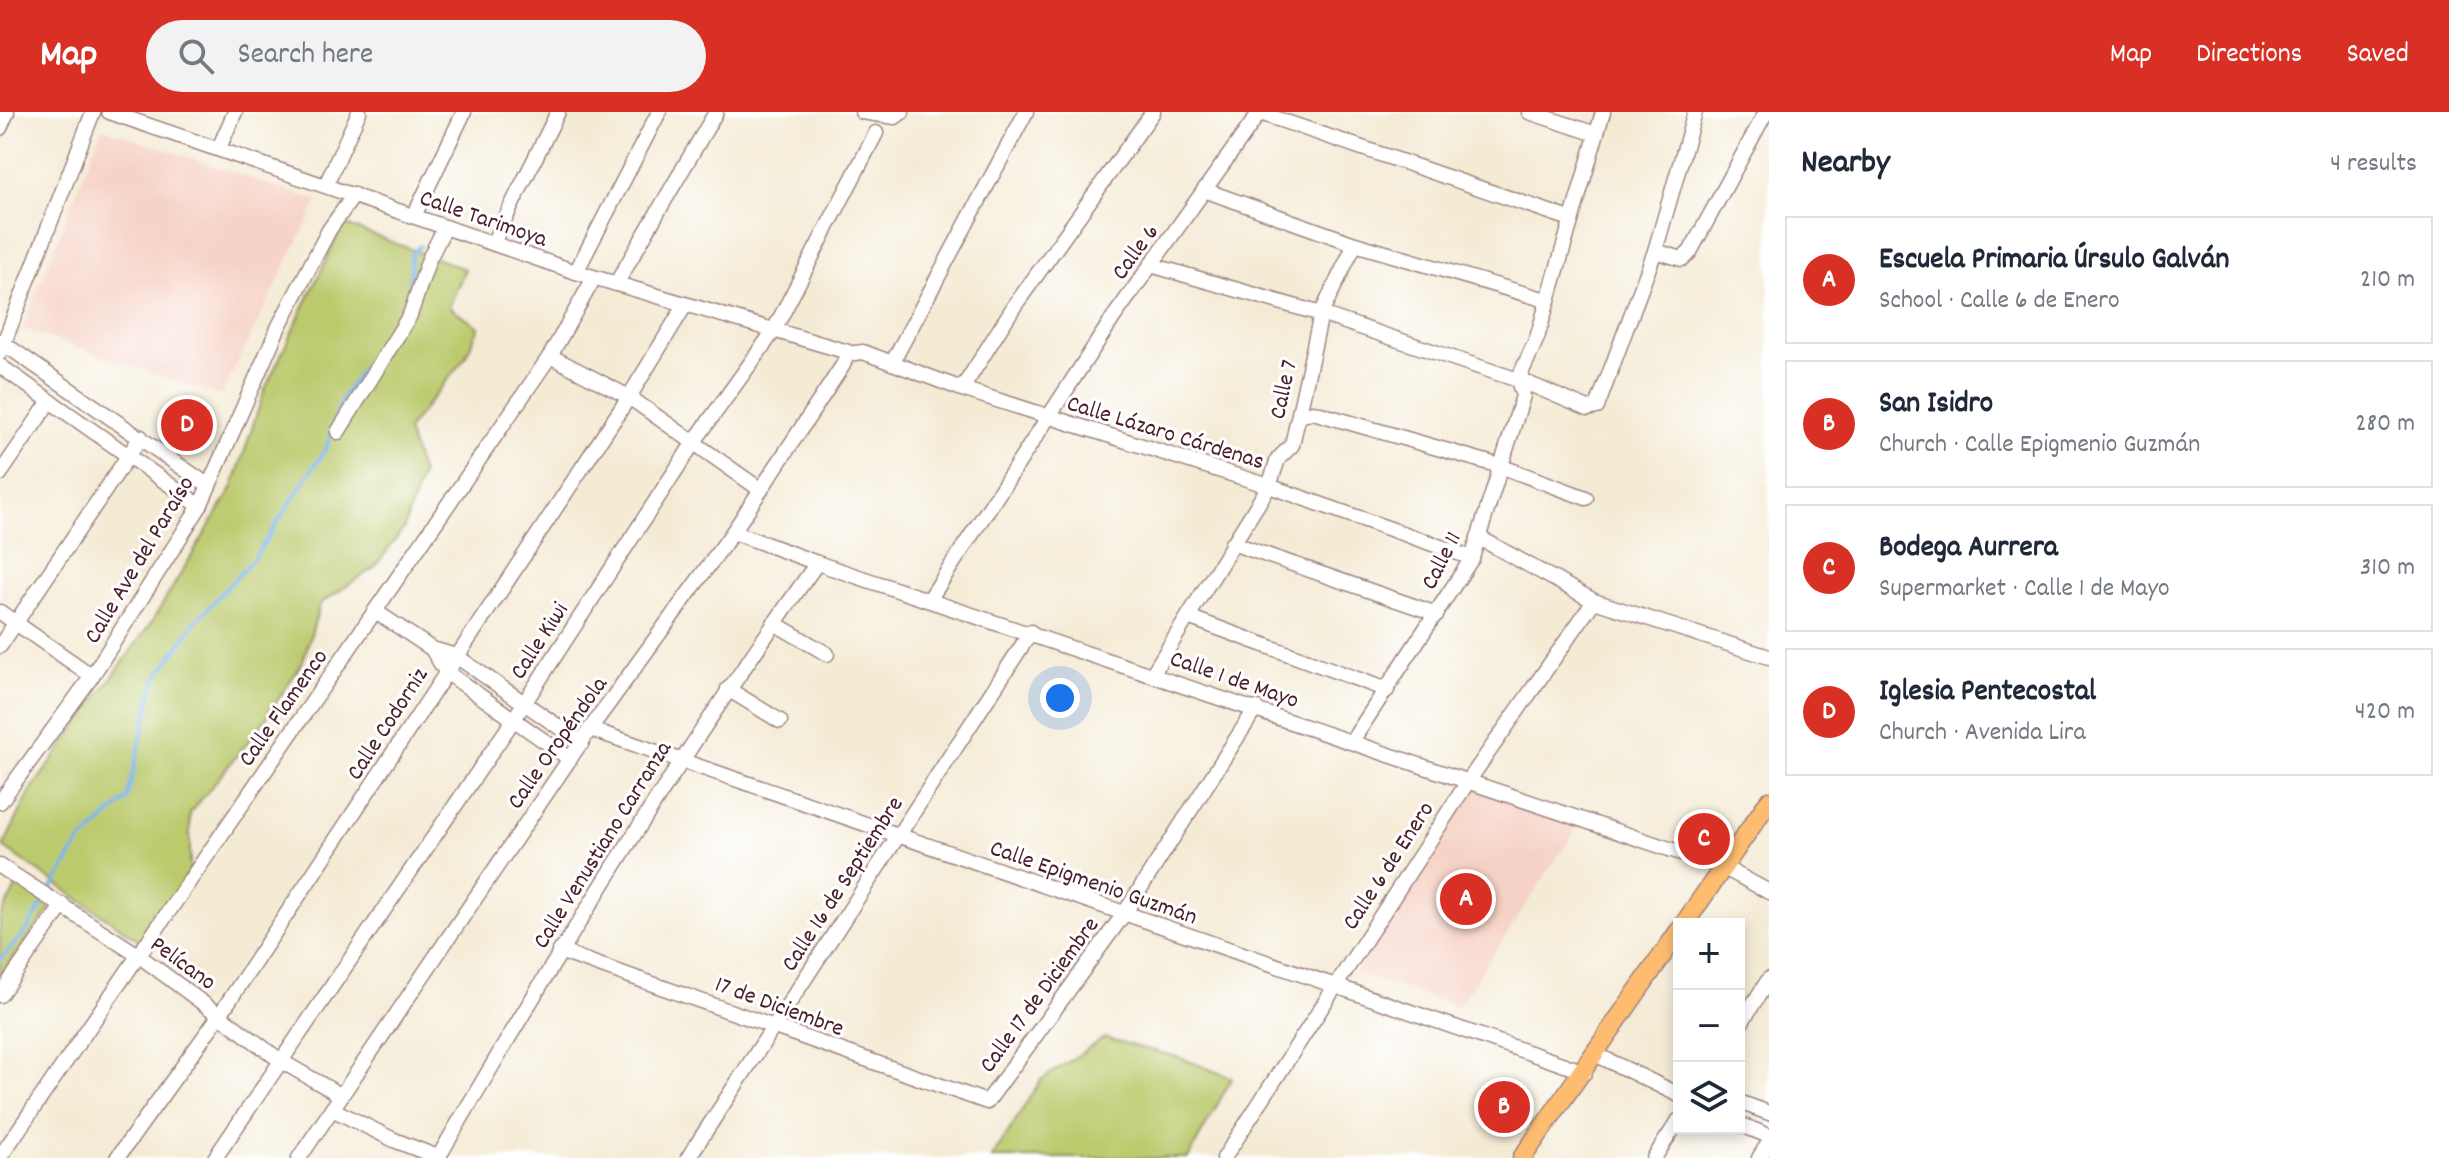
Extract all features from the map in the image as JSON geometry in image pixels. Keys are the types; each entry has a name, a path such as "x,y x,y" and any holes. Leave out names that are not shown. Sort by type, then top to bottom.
{"main road":[{"path":"1688,918 1769,801"},
{"path":"1522,1158 1585,1072 1673,940"}],"street":[{"path":"0,128 7,112"},
{"path":"93,112 2,346 141,437 209,486"},
{"name":"Calle Tarimoya","path":"109,112 129,115 594,278 848,353"},
{"path":"219,148 235,112"},
{"path":"326,185 359,112"},
{"path":"414,216 464,112"},
{"path":"493,243 558,112"},
{"path":"576,272 659,112"},
{"path":"616,284 716,112"},
{"path":"862,112 899,114"},
{"path":"892,363 1026,112"},
{"path":"962,389 1013,308 1153,112"},
{"path":"1258,112 1570,219"},
{"name":"Calle 6","path":"929,600 1151,265 1258,112"},
{"path":"1529,112 1596,134"},
{"path":"1518,380 1537,338 1603,112"},
{"path":"1151,265 1321,314 1518,380 1528,391 1588,409 1597,407 1655,251 1695,112"},
{"path":"1655,251 1682,259 1690,252 1766,112"},
{"name":"Calle Kiwi","path":"215,1158 512,722 694,442 773,332 876,133"},
{"path":"1204,190 1355,244 1546,300"},
{"name":"Calle Ave del Paraíso","path":"0,802 92,676 200,506 279,326 329,230 354,195"},
{"path":"338,432 410,315 429,259 445,227"},
{"name":"Calle 7","path":"1153,673 1269,486 1278,459 1292,445 1321,314 1355,244"},
{"name":"Calle Flamenco","path":"0,1157 550,356 594,278"},
{"name":"Calle Codorniz","path":"117,1158 219,1016 629,397 684,307"},
{"name":"Calle Lázaro Cárdenas","path":"848,353 863,352 962,389 1235,478 1269,486 1472,558"},
{"name":"Calle Oropéndola","path":"299,1158 590,729 733,532 848,353"},
{"path":"550,356 629,397 761,490"},
{"path":"0,366 200,506"},
{"name":"Calle 11","path":"1352,741 1472,558 1500,466 1528,391"},
{"path":"0,474 50,401"},
{"path":"1299,416 1313,412 1500,466 1586,498"},
{"path":"0,646 141,437"},
{"path":"1235,478 1265,472 1278,459"},
{"name":"Calle 1 de Mayo","path":"733,532 817,563 1031,632 1723,867 1769,892"},
{"path":"1478,537 1594,601 1769,657"},
{"path":"1232,543 1437,614"},
{"name":"Calle Venustiano Carranza","path":"439,1158 559,951 679,761 817,563"},
{"name":"Calle 6 de Enero","path":"1224,1158 1469,780 1594,601"},
{"path":"375,611 432,649 456,656 582,743"},
{"path":"0,612 92,676"},
{"path":"1188,617 1387,690"},
{"path":"774,623 827,654"},
{"name":"Calle 16 de Septiembre","path":"688,1158 1031,632"},
{"path":"432,649 446,672 512,722 570,759"},
{"path":"728,689 780,721"},
{"name":"Calle 17 de Diciembre","path":"985,1102 1124,914 1256,708"},
{"name":"Calle Epigmenio Guzmán","path":"590,729 1585,1072"},
{"name":"Pelícano","path":"1,871 32,885 138,955 336,1102 394,1140 439,1158"},
{"path":"0,995 63,905"},
{"name":"17 de Diciembre","path":"559,951 985,1102"},
{"path":"1745,1017 1769,979"},
{"path":"1595,1054 1673,1092"},
{"path":"1745,1104 1769,1113"},
{"path":"1745,1126 1769,1136"},
{"path":"1654,1158 1673,1129"},
{"path":"1759,1158 1769,1142"}],"shaded area":[{"path":"102,128 318,201 221,396 22,329"},
{"path":"1471,788 1579,825 1458,1007 1355,973"}],"green space":[{"path":"343,224 465,269 449,307 479,327 465,358 407,430 422,474 404,528 375,567 320,604 303,661 261,726 190,813 190,870 143,943 3,847 31,790 151,623 232,489 265,389"},
{"path":"19,882 49,899 49,911 0,976 0,917"},
{"path":"1104,1038 1178,1057 1232,1078 1188,1158 992,1158 1041,1080"}],"waterway":[{"path":"0,960 27,930 79,843 127,799 155,680 197,620 255,557 326,448 342,398 399,317 410,292 411,255 420,246"}],"place":[{"name":"Iglesia Pentecostal","path":"187,425"},
{"name":"Bodega Aurrera","path":"1704,839"},
{"name":"Escuela Primaria Úrsulo Galván","path":"1466,899"},
{"name":"San Isidro","path":"1504,1107"}]}
